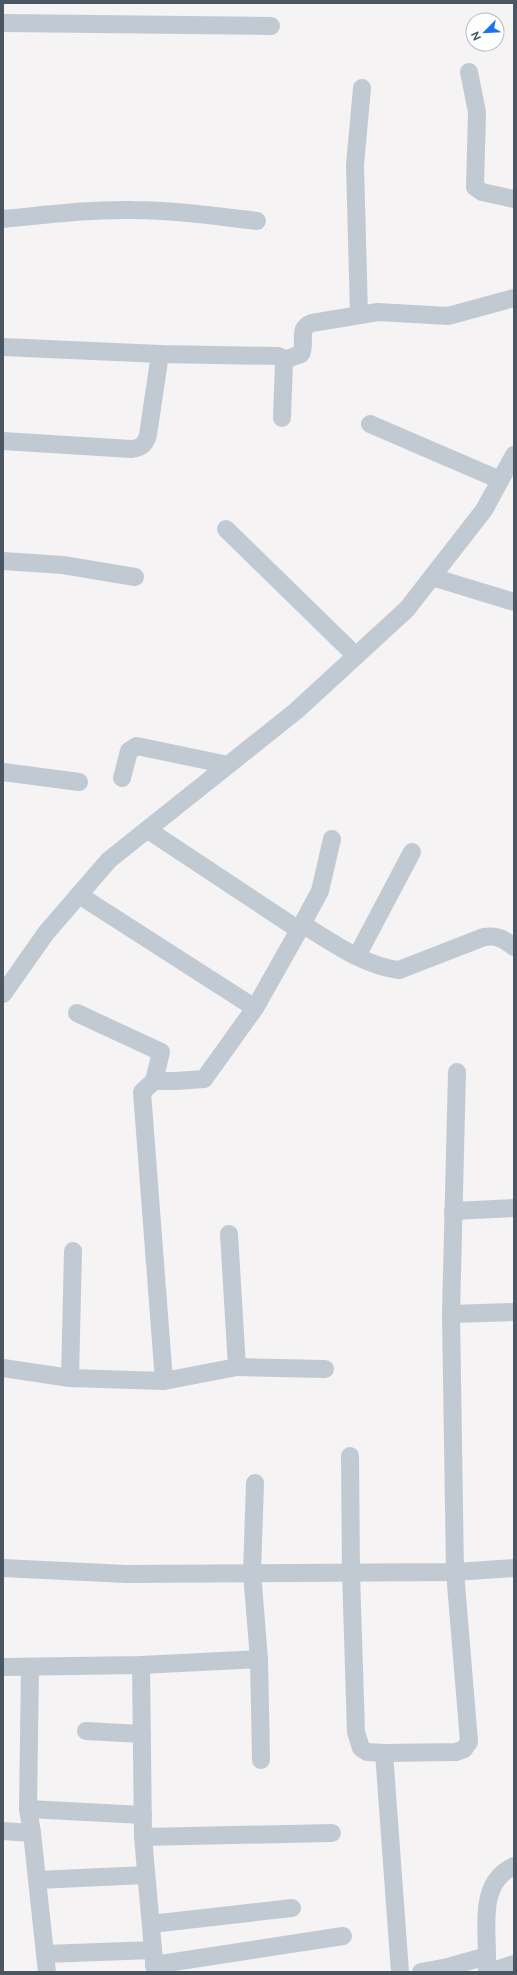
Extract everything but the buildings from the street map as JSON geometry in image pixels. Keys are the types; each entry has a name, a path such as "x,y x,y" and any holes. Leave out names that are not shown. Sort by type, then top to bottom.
{"street":[{"path":"3,23 271,26"},
{"path":"469,72 477,112 475,187 482,192 514,199"},
{"path":"359,314 355,165 362,88"},
{"path":"3,219 91,211 131,210 168,211 257,221"},
{"path":"284,360 301,354 303,329 307,325 359,314 398,312 448,316 514,298"},
{"path":"3,347 160,354 278,356 284,360"},
{"path":"3,441 131,449 140,448 146,441 148,435 160,354"},
{"path":"282,418 284,360"},
{"path":"370,424 500,480"},
{"path":"3,994 46,933 109,860 296,711 407,609 484,510 514,455"},
{"path":"226,529 356,656"},
{"path":"3,562 63,565 135,577"},
{"path":"432,577 514,602"},
{"path":"122,778 129,751 137,746 228,765"},
{"path":"3,772 79,782"},
{"path":"148,830 301,927 357,956 391,970 399,970 484,937 493,936 500,938 514,947"},
{"path":"154,1081 204,1079 255,1008 301,927 320,891 332,839"},
{"path":"357,956 412,852"},
{"path":"79,895 255,1008"},
{"path":"77,1013 161,1052 154,1081 142,1092 164,1381"},
{"path":"350,1456 351,1573 358,1742 361,1748 367,1752 456,1752 464,1749 469,1742 455,1572 450,1314 456,1072"},
{"path":"453,1211 514,1208"},
{"path":"229,1234 237,1367"},
{"path":"70,1378 73,1251"},
{"path":"450,1314 514,1312"},
{"path":"3,1368 70,1378 164,1381 237,1367 325,1369"},
{"path":"255,1483 252,1573 259,1659 261,1760"},
{"path":"3,1568 126,1574 455,1572 514,1568"},
{"path":"3,1667 141,1665 259,1659"},
{"path":"141,1665 143,1837 154,1962"},
{"path":"30,1667 28,1809 32,1832 47,1972"},
{"path":"86,1731 142,1734"},
{"path":"384,1753 400,1972"},
{"path":"28,1809 143,1815"},
{"path":"3,1831 32,1832"},
{"path":"143,1837 332,1833"},
{"path":"488,1967 487,1900 490,1888 498,1877 506,1870 514,1866"},
{"path":"37,1880 146,1875"},
{"path":"151,1924 292,1908"},
{"path":"45,1954 154,1962 343,1936"},
{"path":"422,1972 448,1967 488,1967 514,1964"}]}
